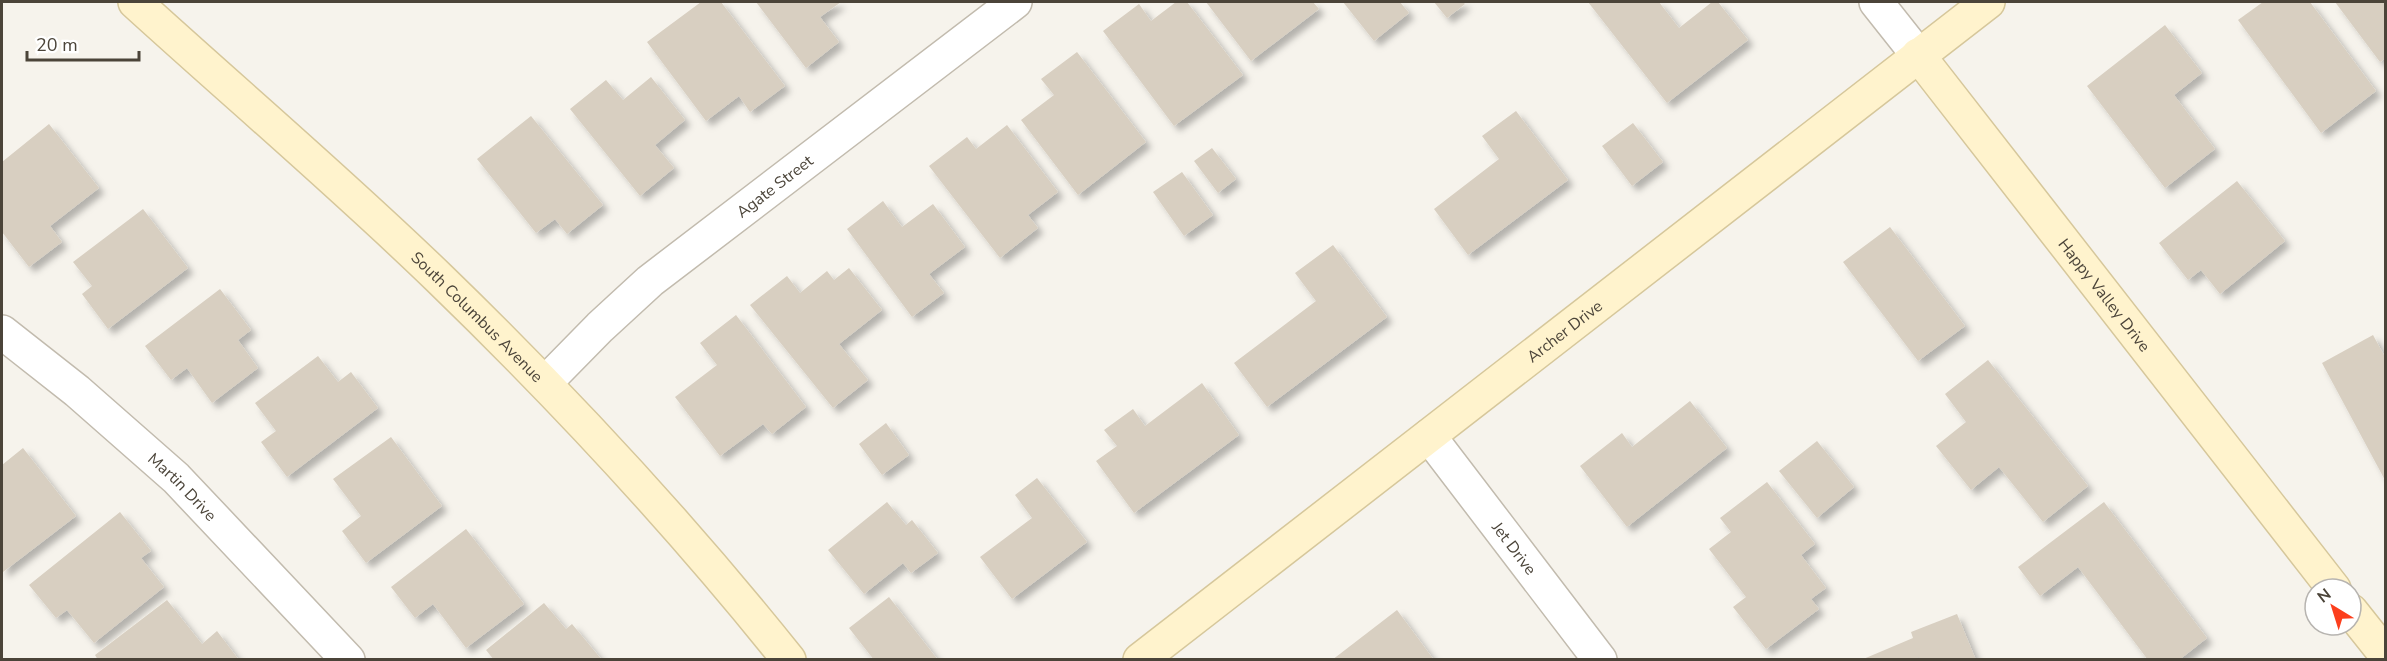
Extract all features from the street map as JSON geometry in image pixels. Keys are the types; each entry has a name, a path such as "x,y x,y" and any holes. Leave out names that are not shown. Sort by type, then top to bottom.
{"street":[{"name":"South Columbus Avenue","path":"135,2 336,182 439,278 545,383 732,588 789,660"},
{"name":"Agate Street","path":"545,383 600,327 650,281 1016,2"},
{"name":"Happy Valley Drive","path":"1876,2 2325,577"},
{"name":"Archer Drive","path":"1140,660 1988,2"},
{"name":"Martin Drive","path":"2,332 76,391 177,478 348,660"},
{"name":"Jet Drive","path":"1429,436 1600,660"},
{"path":"2363,627 2385,655"}],"building":[{"path":"701,2 721,2 785,86 750,112 739,96 706,121 647,42"},
{"path":"756,2 841,2 820,17 839,42 806,68"},
{"path":"1176,2 1187,2 1243,75 1174,126 1103,31 1139,4 1151,21"},
{"path":"1206,2 1313,2 1319,9 1251,61"},
{"path":"1343,2 1400,2 1409,13 1374,41"},
{"path":"1434,2 1463,2 1465,4 1447,18"},
{"path":"1588,2 1659,2 1679,28 1712,2 1718,2 1748,40 1667,103"},
{"path":"2263,2 2310,2 2376,91 2321,133 2238,20"},
{"path":"2335,2 2386,2 2386,58 2380,62"},
{"path":"2165,25 2202,73 2174,95 2215,149 2165,188 2087,86"},
{"path":"1077,52 1146,142 1078,195 1021,120 1054,95 1041,79"},
{"path":"651,77 685,120 655,145 674,168 640,196 570,109 606,80 623,100"},
{"path":"1516,111 1568,180 1468,255 1434,209 1499,159 1482,136"},
{"path":"531,116 603,205 567,234 555,219 536,233 477,159"},
{"path":"1633,123 1663,162 1632,186 1602,146"},
{"path":"49,124 99,188 50,226 62,242 29,267 2,232 2,162"},
{"path":"1007,125 1058,192 1028,215 1038,228 1000,258 929,166 967,137 976,149"},
{"path":"1212,148 1236,179 1218,193 1194,161"},
{"path":"1182,172 1213,215 1184,236 1153,192"},
{"path":"2237,181 2285,241 2220,294 2201,270 2188,280 2159,243"},
{"path":"883,201 902,227 933,204 965,247 929,274 944,293 912,317 847,229"},
{"path":"143,209 188,268 108,329 82,294 92,286 73,262"},
{"path":"1890,227 1965,326 1918,361 1843,262"},
{"path":"1333,245 1387,317 1267,407 1234,363 1316,301 1295,273"},
{"path":"849,268 882,310 839,344 868,380 833,408 750,305 787,276 800,293 827,271 834,280"},
{"path":"220,289 251,330 238,340 258,368 212,403 187,368 171,380 145,346"},
{"path":"736,315 806,407 772,434 763,424 720,456 675,397 717,365 700,343"},
{"path":"2373,335 2386,359 2386,482 2322,363"},
{"path":"318,356 338,382 351,372 378,408 287,477 261,442 276,431 255,403"},
{"path":"1988,360 2088,486 2043,522 1999,467 1971,490 1936,446 1966,422 1945,394"},
{"path":"1202,383 1239,435 1134,513 1096,461 1117,446 1104,430 1133,409 1145,426"},
{"path":"1690,401 1727,448 1627,527 1580,466 1622,433 1632,447"},
{"path":"886,423 909,455 882,475 859,444"},
{"path":"391,437 442,506 366,563 342,531 361,516 333,479"},
{"path":"1817,441 1854,487 1817,518 1779,471"},
{"path":"23,448 76,516 3,572 2,465"},
{"path":"1037,478 1087,542 1012,599 980,557 1032,518 1015,495"},
{"path":"1767,482 1815,544 1801,555 1826,588 1811,599 1819,609 1766,649 1733,607 1746,597 1709,549 1731,532 1720,518"},
{"path":"887,502 906,525 912,520 938,553 911,573 903,563 864,594 828,550"},
{"path":"2104,502 2207,638 2179,660 2148,660 2078,567 2040,596 2018,567"},
{"path":"120,512 151,551 141,558 164,587 94,643 67,610 56,618 29,585"},
{"path":"466,529 524,604 466,648 433,604 415,618 391,587"},
{"path":"889,597 938,660 874,660 849,628"},
{"path":"167,600 202,644 217,631 239,660 98,660 95,655"},
{"path":"544,603 566,629 572,624 602,660 494,660 486,650"},
{"path":"1397,610 1434,660 1332,660"},
{"path":"1957,614 1976,660 1920,660 1919,657 1912,660 1861,660 1913,638 1911,632"}]}
